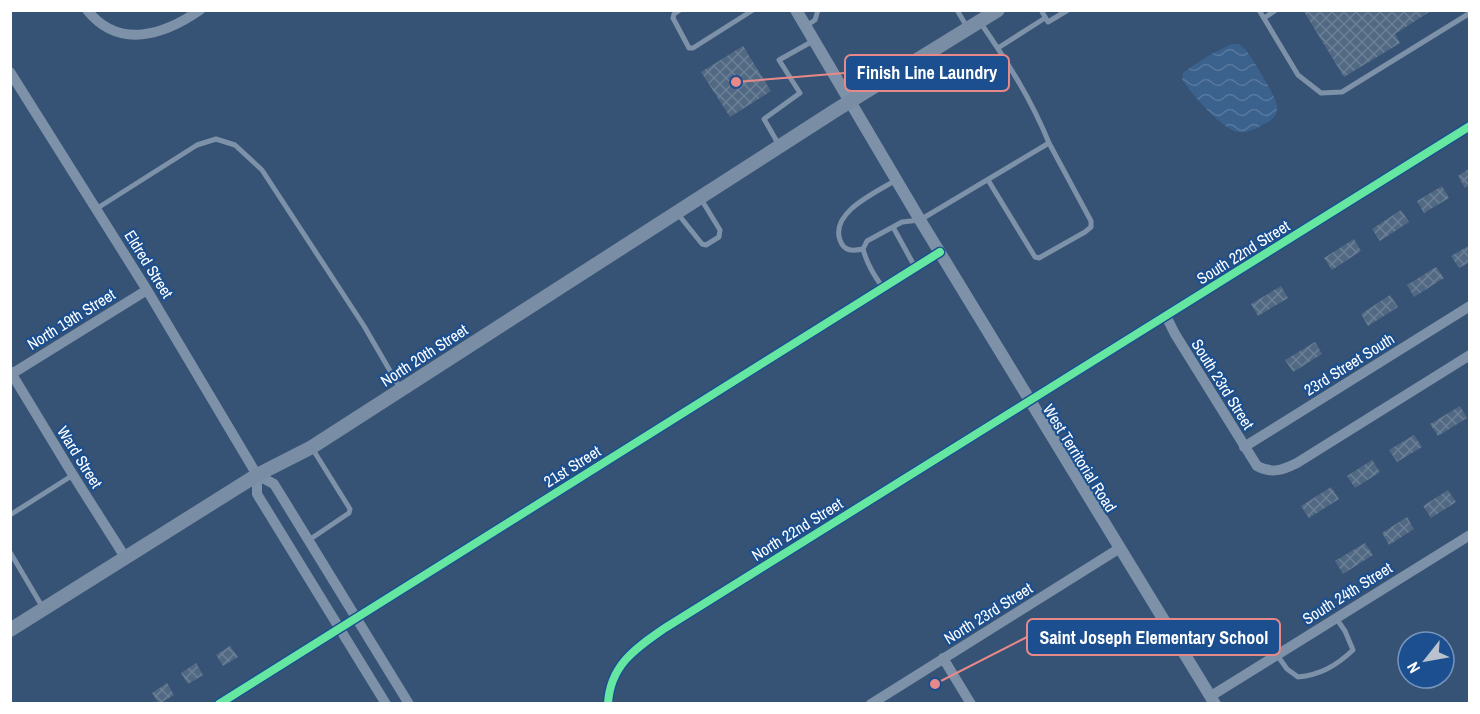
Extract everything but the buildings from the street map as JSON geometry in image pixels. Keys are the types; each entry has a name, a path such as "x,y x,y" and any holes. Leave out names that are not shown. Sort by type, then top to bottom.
{"main road":[{"name":"North 20th Street","path":"10,630 257,475 312,447 780,146 998,10"}],"street":[{"path":"87,10 108,28 130,36 149,35 169,29 200,10"},
{"name":"West Territorial Road","path":"796,10 920,220 1213,700"},
{"name":"Eldred Street","path":"10,72 15,88 147,290 257,475"},
{"name":"South 22nd Street","path":"1029,400 1470,126"},
{"name":"21st Street","path":"219,704 940,252"},
{"name":"North 19th Street","path":"11,373 147,290"},
{"name":"23rd Street South","path":"1244,447 1470,306"},
{"name":"South 23rd Street","path":"1166,316 1174,334 1244,447 1257,466 1264,470 1283,471 1470,355"},
{"name":"Ward Street","path":"11,373 125,557"},
{"name":"North 22nd Street","path":"608,704 610,684 622,663 640,645 1029,400"},
{"path":"386,704 257,494 257,475 274,484 409,704"},
{"name":"South 24th Street","path":"1213,700 1277,654 1470,535"},
{"name":"North 23rd Street","path":"871,704 1120,548"},
{"path":"943,658 971,704"}],"lane":[{"path":"680,10 674,14 673,18 690,48 693,48 753,10"},
{"path":"806,26 815,20 818,10"},
{"path":"957,10 998,48 1012,69 1033,108 1048,143 1091,221 1090,226 1085,232 1039,258 1035,257 988,180"},
{"path":"1041,10 1048,22 1068,10"},
{"path":"1259,10 1298,75 1321,93 1342,92 1470,13"},
{"path":"1264,18 1276,10"},
{"path":"998,48 1045,18"},
{"path":"780,146 764,119 800,93 778,60 814,40"},
{"path":"96,209 197,145 216,139 235,145 262,170 364,326 401,390"},
{"path":"883,288 870,268 863,249 867,241 902,222 920,220 1048,143"},
{"path":"863,249 850,250 843,246 839,238 841,219 849,210 896,180"},
{"path":"677,212 702,244 706,245 719,237 720,230 700,197"},
{"path":"893,227 915,267"},
{"path":"309,540 349,513 350,508 312,447"},
{"path":"10,515 73,475"},
{"path":"10,552 44,609"},
{"path":"1277,654 1287,669 1298,677 1315,675 1341,661 1353,650 1345,631 1336,618"}],"water":[{"path":"1232,44 1239,44 1246,50 1269,87 1277,107 1275,115 1267,123 1245,132 1232,130 1224,125 1199,101 1182,79 1183,73 1194,65"}],"cycle path":[{"path":"608,704 610,690 619,668 644,643 665,628 1470,126"},
{"path":"219,704 940,252"}],"place":[{"name":"Finish Line Laundry","path":"736,82"},
{"name":"Saint Joseph Elementary School","path":"935,684"}]}
